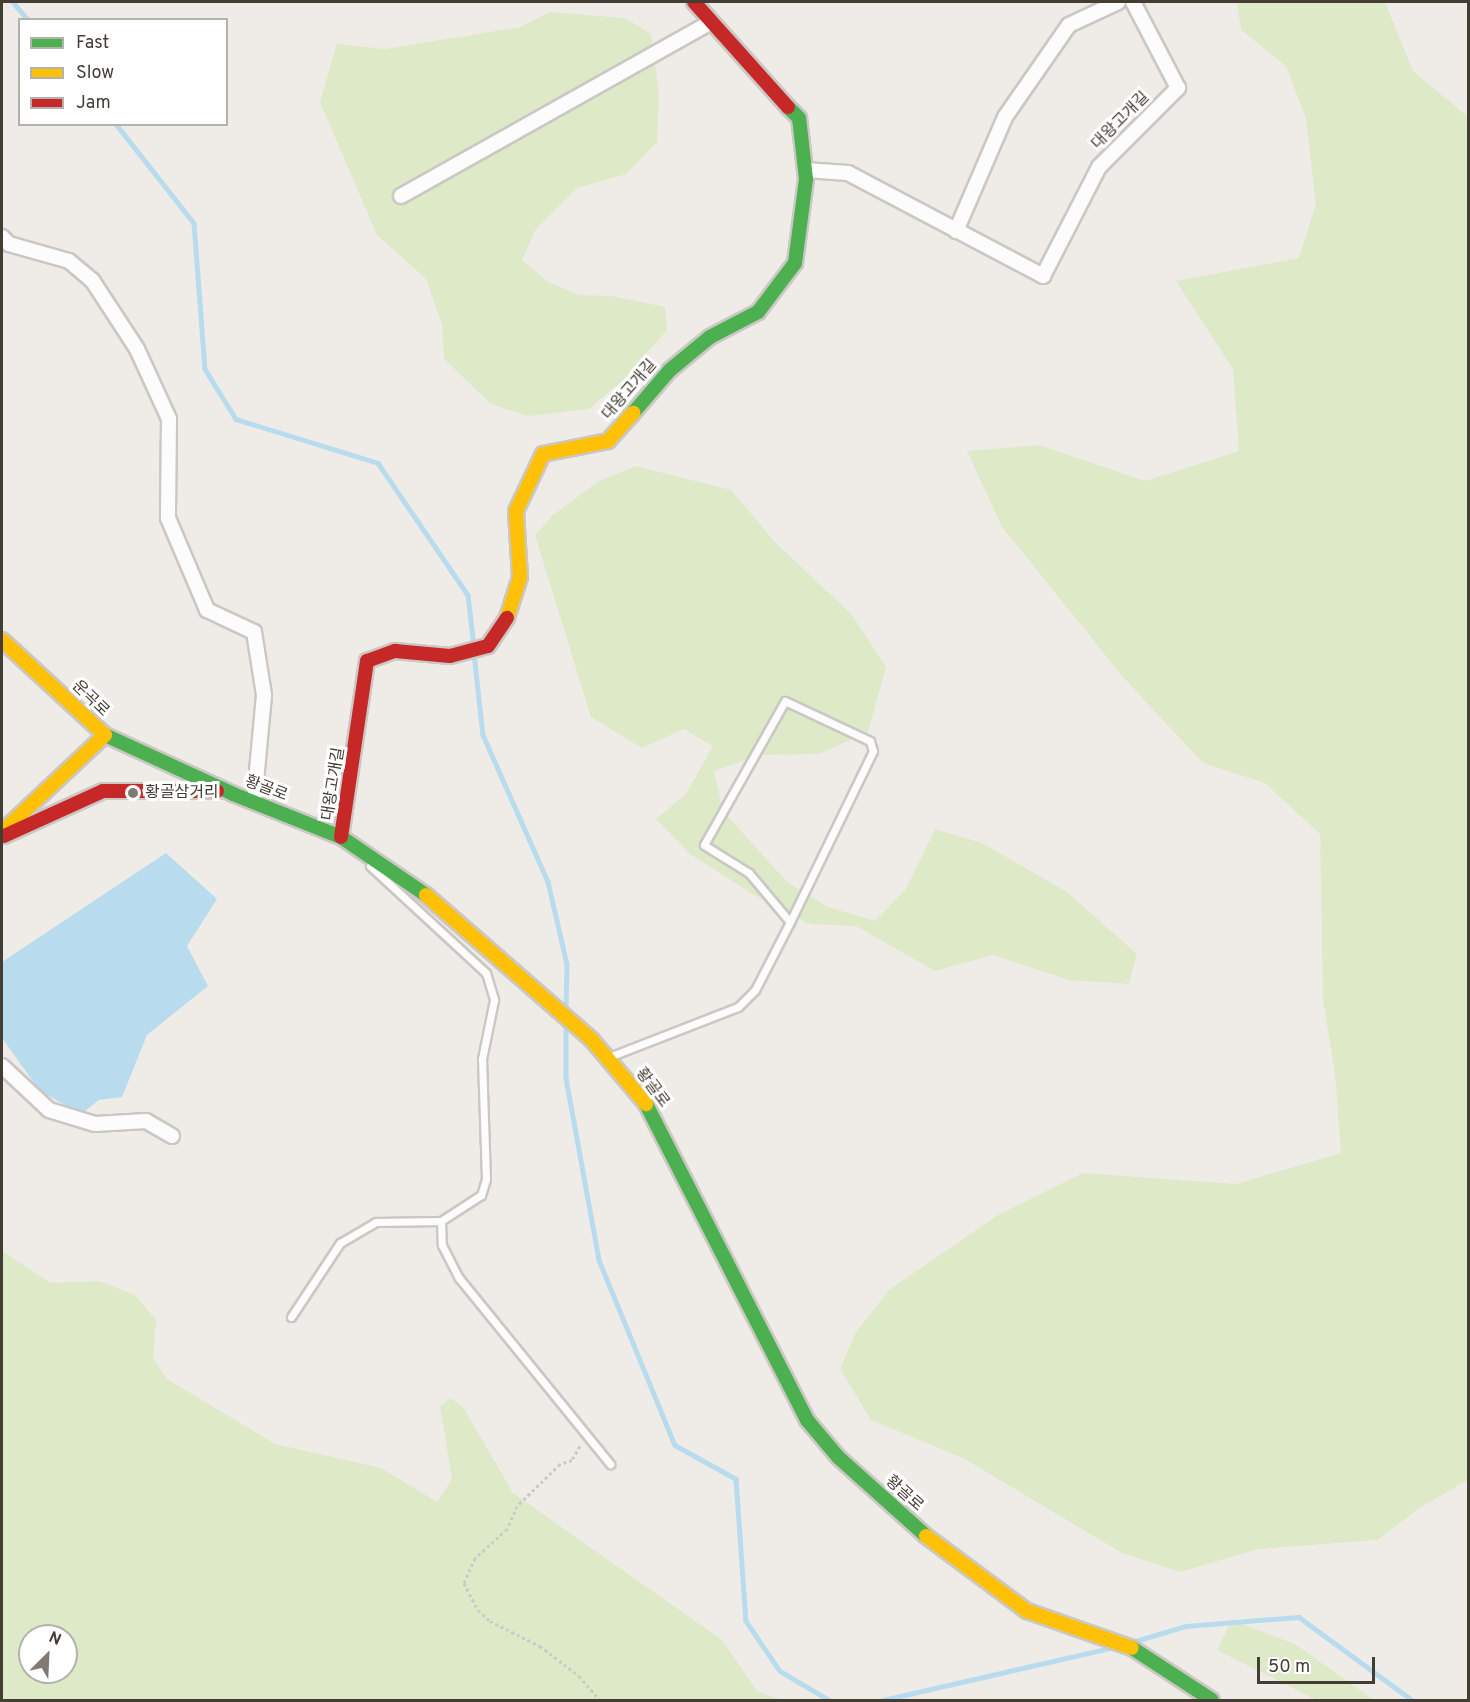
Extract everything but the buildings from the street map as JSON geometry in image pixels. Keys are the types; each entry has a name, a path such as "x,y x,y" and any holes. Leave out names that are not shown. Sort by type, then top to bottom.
{"street":[{"name":"대왕고개길","path":"346,839 367,661 395,651 450,656 488,646 512,606 520,577 516,511 543,454 608,441 670,370 710,337 758,312 795,263 805,170 799,118 709,23 694,2"},
{"path":"957,231 1005,117 1069,25 1118,2"},
{"name":"대왕고개길","path":"805,170 849,173 1043,276 1099,167 1178,88 1133,2"},
{"path":"401,196 709,23"},
{"path":"2,237 9,244 69,261 92,280 137,349 164,409 168,419 168,518 207,610 254,632 264,695 255,802"},
{"name":"운곡로","path":"2,640 105,735 2,831"},
{"name":"황골로","path":"105,735 224,790 346,839 443,907 561,1010 592,1040 651,1108 807,1420 838,1457 936,1545 1027,1611 1137,1650 1212,1701"},
{"path":"2,837 103,791 224,790"},
{"path":"2,1066 49,1110 95,1124 146,1121 172,1136"}],"lane":[{"path":"607,1058 738,1006 754,990 790,922 873,751 870,741 785,701 704,845 750,873 790,922"},
{"path":"291,1317 340,1243 376,1222 441,1221 481,1195 486,1179 482,1059 494,1000 486,973 382,881 346,839"},
{"path":"441,1221 442,1245 459,1278 610,1464"}],"path":[{"path":"586,1436 572,1460 560,1464 517,1506 507,1529 475,1558 464,1583 478,1610 502,1630 540,1646 579,1676 600,1701"}],"green space":[{"path":"1237,2 1385,2 1413,71 1468,117 1468,1480 1419,1508 1378,1540 1258,1549 1180,1572 1122,1553 963,1458 871,1420 840,1369 856,1332 889,1290 998,1215 1083,1173 1236,1184 1341,1153 1335,1074 1323,1000 1320,834 1265,783 1203,763 1123,677 1002,527 967,451 1039,445 1145,481 1239,451 1233,369 1176,281 1299,258 1316,204 1306,119 1286,66 1241,30"},
{"path":"550,12 625,18 651,34 659,94 657,142 626,174 577,188 536,229 522,260 547,281 579,295 612,296 665,307 667,330 622,381 589,409 528,416 491,404 444,359 442,324 426,279 377,235 320,102 337,44 385,49 520,27"},
{"path":"636,466 731,490 775,542 852,615 886,667 868,732 819,754 760,755 714,771 723,811 787,882 828,907 875,921 906,889 935,829 982,843 1067,892 1137,954 1129,984 1069,980 993,955 935,971 856,926 809,924 751,893 690,854 656,819 686,794 713,746 684,729 642,748 591,717 535,535 553,515 599,481"},
{"path":"2,1251 51,1283 99,1281 135,1295 156,1320 153,1358 167,1379 275,1444 381,1468 437,1502 452,1479 440,1406 451,1398 463,1407 513,1493 722,1640 757,1691 782,1700 2,1700"},
{"path":"1232,1620 1295,1644 1374,1700 1317,1700 1217,1650"}],"water":[{"path":"166,853 217,899 187,946 208,986 147,1035 122,1097 99,1100 81,1114 40,1091 2,1038 2,962"}],"waterway":[{"path":"13,2 26,18"},
{"path":"118,126 194,223 205,369 236,419 378,463 468,595 474,646"},
{"path":"474,654 483,735 548,882 567,964 566,1007"},
{"path":"566,1025 566,1078 599,1260 675,1445 736,1479 746,1621 780,1671 829,1700"},
{"path":"1132,1642 1186,1626 1299,1617 1412,1700"},
{"path":"883,1700 1110,1648"}],"traffic: fast":[{"path":"633,413 670,370 710,337 758,312 795,263 806,179 799,118 788,107"},
{"path":"105,735 233,794 341,837 426,895"},
{"path":"646,1104 807,1420 838,1457 926,1536"},
{"path":"1132,1648 1212,1700"}],"traffic: slow":[{"path":"507,618 520,577 516,511 543,454 608,441 633,413"},
{"path":"2,640 105,735 2,832"},
{"path":"426,895 592,1040 646,1104"},
{"path":"926,1536 1027,1611 1132,1648"}],"traffic: jam":[{"path":"694,2 788,107"},
{"path":"341,837 367,661 395,651 450,656 488,646 507,618"},
{"path":"4,836 103,791 217,791"}],"place":[{"name":"황골삼거리","path":"133,793"}]}
